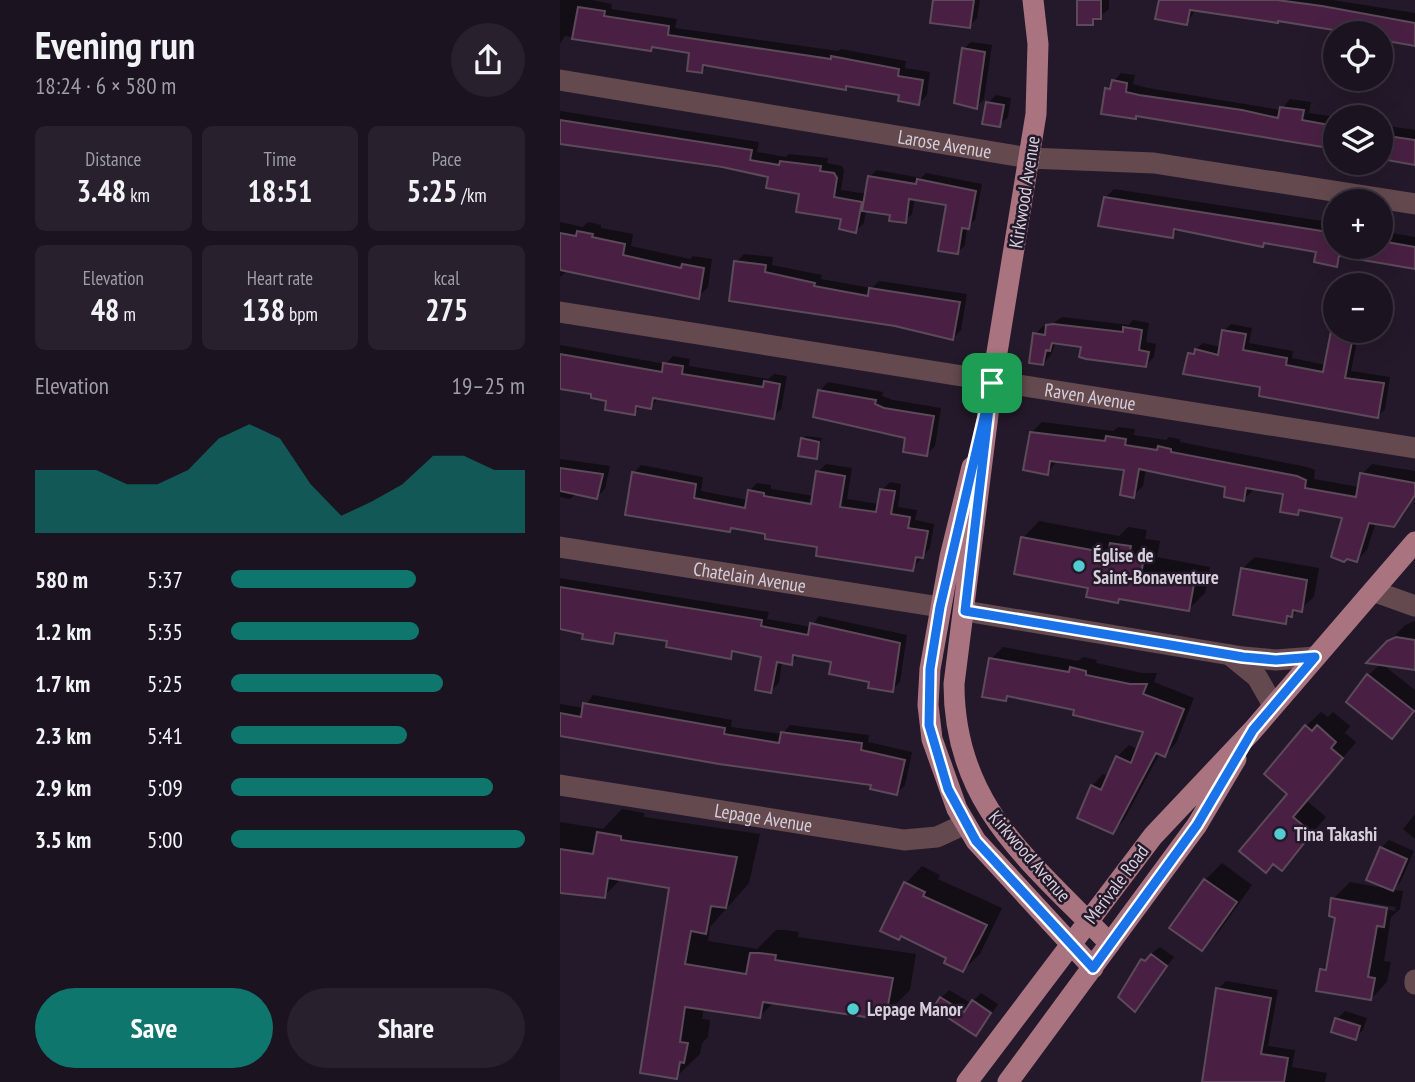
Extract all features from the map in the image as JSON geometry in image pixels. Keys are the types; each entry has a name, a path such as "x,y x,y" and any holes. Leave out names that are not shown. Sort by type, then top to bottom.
{"main road":[{"name":"Kirkwood Avenue","path":"1033,0 1039,87 992,383 954,684 955,720 963,759 977,792 999,824 1110,944"},
{"name":"Kirkwood Avenue","path":"992,383 940,607 930,669 929,725 944,779 965,824 999,870 1093,968"},
{"name":"Merivale Road","path":"967,1082 1088,920 1180,804 1253,730 1415,542"},
{"name":"Merivale Road","path":"1008,1082 1197,825 1253,730"}],"street":[{"name":"Larose Avenue","path":"560,80 1029,158 1154,163 1415,204"},
{"name":"Raven Avenue","path":"560,312 992,383 1415,448"},
{"name":"Chatelain Avenue","path":"560,547 940,607"},
{"path":"1373,591 1415,606"},
{"path":"965,611 1228,654 1276,660 1315,657"},
{"path":"1228,654 1257,677 1273,705"},
{"name":"Lepage Avenue","path":"560,785 904,840 937,837 965,824"}],"building":[{"path":"933,0 974,0 970,28 930,23"},
{"path":"1077,0 1101,0 1101,19 1093,19 1093,25 1077,25"},
{"path":"1159,0 1277,0 1415,23 1415,46 1393,42 1393,21 1323,21 1323,28 1190,10 1187,25 1155,19"},
{"path":"578,7 605,11 604,16 669,26 668,35 831,59 831,56 899,69 898,76 923,80 919,105 898,101 899,95 846,86 846,90 703,65 702,73 687,71 689,53 652,47 651,51 572,39"},
{"path":"962,48 985,52 977,109 954,103"},
{"path":"1112,80 1127,83 1126,92 1139,95 1278,118 1280,107 1304,110 1302,120 1323,124 1323,147 1136,116 1136,119 1101,114 1105,88 1110,89"},
{"path":"986,102 1004,105 1000,127 982,124"},
{"path":"560,120 752,150 750,160 779,165 780,161 821,166 820,171 834,173 837,178 834,197 862,202 856,233 839,229 841,219 796,212 799,194 766,188 768,177 722,167 560,144"},
{"path":"1393,137 1415,140 1415,165 1393,161"},
{"path":"868,176 916,184 917,179 976,191 969,229 962,228 958,254 938,251 946,205 909,199 906,223 889,221 890,215 862,211"},
{"path":"1104,197 1323,231 1323,259 1338,259 1337,267 1314,262 1316,252 1264,243 1263,247 1174,229 1173,238 1098,226"},
{"path":"577,231 625,244 623,255 681,268 682,264 704,268 699,299 560,270 560,233 576,236"},
{"path":"1393,243 1415,247 1415,269 1357,259 1393,259"},
{"path":"734,261 766,265 765,272 815,283 814,286 868,296 869,288 960,302 953,340 895,326 729,301"},
{"path":"1046,325 1123,332 1123,327 1142,330 1139,350 1149,352 1146,367 1086,359 1079,357 1081,347 1052,343 1050,351 1046,350 1043,365 1029,363 1033,333 1045,335"},
{"path":"1222,330 1246,334 1243,350 1287,358 1286,365 1323,372 1329,343 1352,343 1345,378 1384,383 1378,418 1259,396 1260,387 1183,374 1188,353 1194,354 1195,349 1218,355"},
{"path":"560,354 662,372 663,363 683,366 682,374 763,387 764,381 780,384 774,419 653,398 651,409 636,406 635,415 605,410 606,401 591,398 591,394 560,389"},
{"path":"818,390 876,400 875,404 884,408 934,416 927,456 903,452 905,438 813,417"},
{"path":"1030,432 1105,441 1106,436 1126,439 1125,445 1157,450 1158,446 1171,449 1171,452 1297,476 1306,480 1305,488 1356,497 1360,473 1415,483 1415,495 1394,527 1369,523 1357,562 1347,559 1344,562 1331,557 1342,518 1299,510 1298,515 1280,512 1283,494 1246,488 1244,501 1224,497 1225,487 1139,469 1134,498 1120,495 1124,470 1050,461 1048,475 1023,470"},
{"path":"801,438 819,442 817,459 798,456"},
{"path":"560,468 603,474 597,499 560,491"},
{"path":"816,471 845,476 840,507 876,512 880,489 895,491 891,514 910,517 908,528 928,531 923,558 916,557 913,571 816,556 817,547 765,539 765,534 731,528 730,532 625,515 632,472 696,484 694,498 745,508 748,490 764,493 764,496 811,504"},
{"name":"Église de Saint-Bonaventure","path":"1021,537 1108,553 1110,543 1131,546 1129,555 1144,558 1141,574 1194,584 1189,611 1119,599 1118,603 1086,597 1088,588 1014,574"},
{"path":"1241,568 1307,580 1302,612 1293,610 1292,617 1287,616 1286,624 1233,615"},
{"path":"560,587 762,620 761,626 808,635 810,623 900,643 893,692 868,688 869,682 829,674 831,662 793,655 792,665 777,662 771,693 755,690 761,657 732,651 731,659 666,647 667,641 615,633 613,644 582,639 583,634 560,629"},
{"path":"1396,637 1415,640 1415,670 1366,663 1387,641"},
{"path":"989,658 1069,672 1070,667 1086,671 1086,675 1130,684 1147,684 1143,694 1184,709 1165,757 1156,753 1113,834 1077,818 1091,785 1101,790 1116,756 1131,763 1143,732 1073,715 1074,710 1007,696 1006,701 982,697"},
{"path":"1367,674 1414,711 1392,739 1346,702"},
{"path":"583,703 725,728 724,734 779,743 781,732 862,743 861,750 905,760 897,795 870,789 871,785 719,764 560,736 560,713 581,717"},
{"path":"1305,725 1312,731 1317,725 1336,742 1331,748 1343,758 1293,817 1312,833 1282,871 1273,864 1266,873 1239,851 1287,794 1264,774"},
{"path":"597,832 621,836 621,840 737,857 726,908 711,906 706,934 691,931 685,964 746,974 750,953 759,953 776,955 775,960 893,978 886,1016 867,1012 866,1017 763,1002 760,1018 685,1007 680,1042 688,1043 677,1079 640,1073 669,888 608,878 605,898 560,893 560,849 593,854"},
{"path":"1380,847 1407,859 1393,891 1366,880"},
{"path":"1204,879 1237,902 1202,951 1169,928"},
{"path":"904,882 925,892 923,896 987,925 963,972 944,963 946,958 901,936 899,940 880,931"},
{"path":"1331,898 1387,908 1384,927 1377,926 1368,977 1375,978 1371,1000 1316,991 1320,969 1326,970 1335,918 1329,916"},
{"path":"1151,954 1167,966 1135,1012 1118,997 1141,959 1145,961"},
{"path":"1216,988 1271,998 1261,1054 1288,1058 1284,1082 1202,1082"},
{"path":"940,997 964,1012 972,1000 991,1013 976,1036 933,1008"},
{"path":"1335,1018 1360,1026 1356,1040 1331,1032"}],"place":[{"name":"Église de Saint-Bonaventure","path":"1079,566"},
{"name":"Tina Takashi","path":"1280,834"},
{"name":"Lepage Manor","path":"853,1009"}],"route":[{"path":"992,383 965,611 1243,657 1276,660 1315,657 1253,730 1197,825 1093,968 999,870 976,841 948,789 936,756 929,725 930,669 940,607 992,383"}]}
